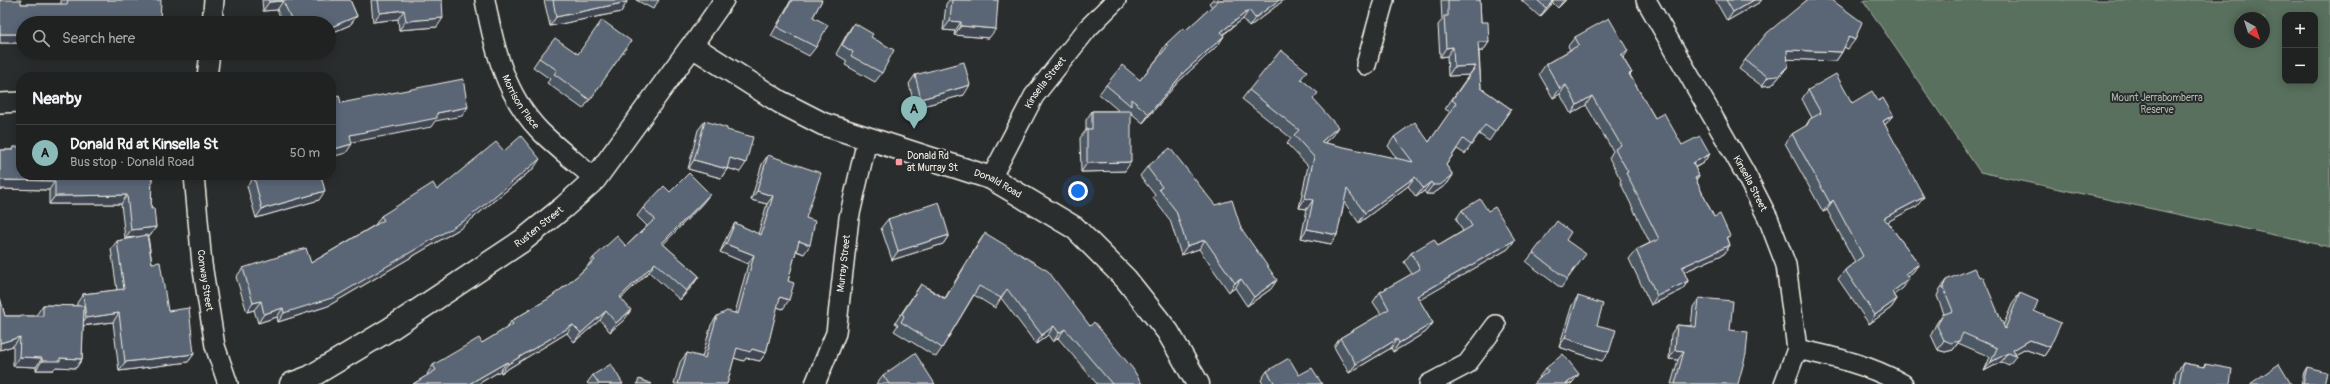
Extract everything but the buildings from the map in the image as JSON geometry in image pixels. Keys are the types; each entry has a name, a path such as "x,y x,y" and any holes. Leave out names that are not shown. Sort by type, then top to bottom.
{"street":[{"path":"213,16 214,0"},
{"name":"Morrison Place","path":"485,0 500,66 524,111 540,131 595,179"},
{"name":"Rusten Street","path":"291,384 310,377 390,329 522,241 595,179 724,0"},
{"name":"Kinsella Street","path":"990,178 1034,96 1088,28 1116,0"},
{"path":"1366,65 1384,0"},
{"name":"Kinsella Street","path":"1646,0 1745,173 1768,218 1786,265 1797,349 1784,384"},
{"name":"Donald Road","path":"692,46 780,102 823,124 867,140 990,178 1075,228 1126,279 1168,332 1198,384"},
{"path":"208,72 209,60"},
{"path":"0,103 16,102"},
{"name":"Murray Street","path":"815,384 836,333 849,218 867,140"},
{"name":"Conway Street","path":"194,180 202,264 215,346 228,384"},
{"path":"1429,384 1467,364 1496,324"},
{"path":"1797,349 1843,359 1886,375 1903,384"}],"green space":[{"name":"Mount Jerrabomberra Reserve","path":"1863,0 2330,0 2330,247 1980,172"}],"place":[{"name":"Donald Rd at Kinsella St","path":"914,129"},
{"name":"Donald Rd at Murray St","path":"899,162"}]}
